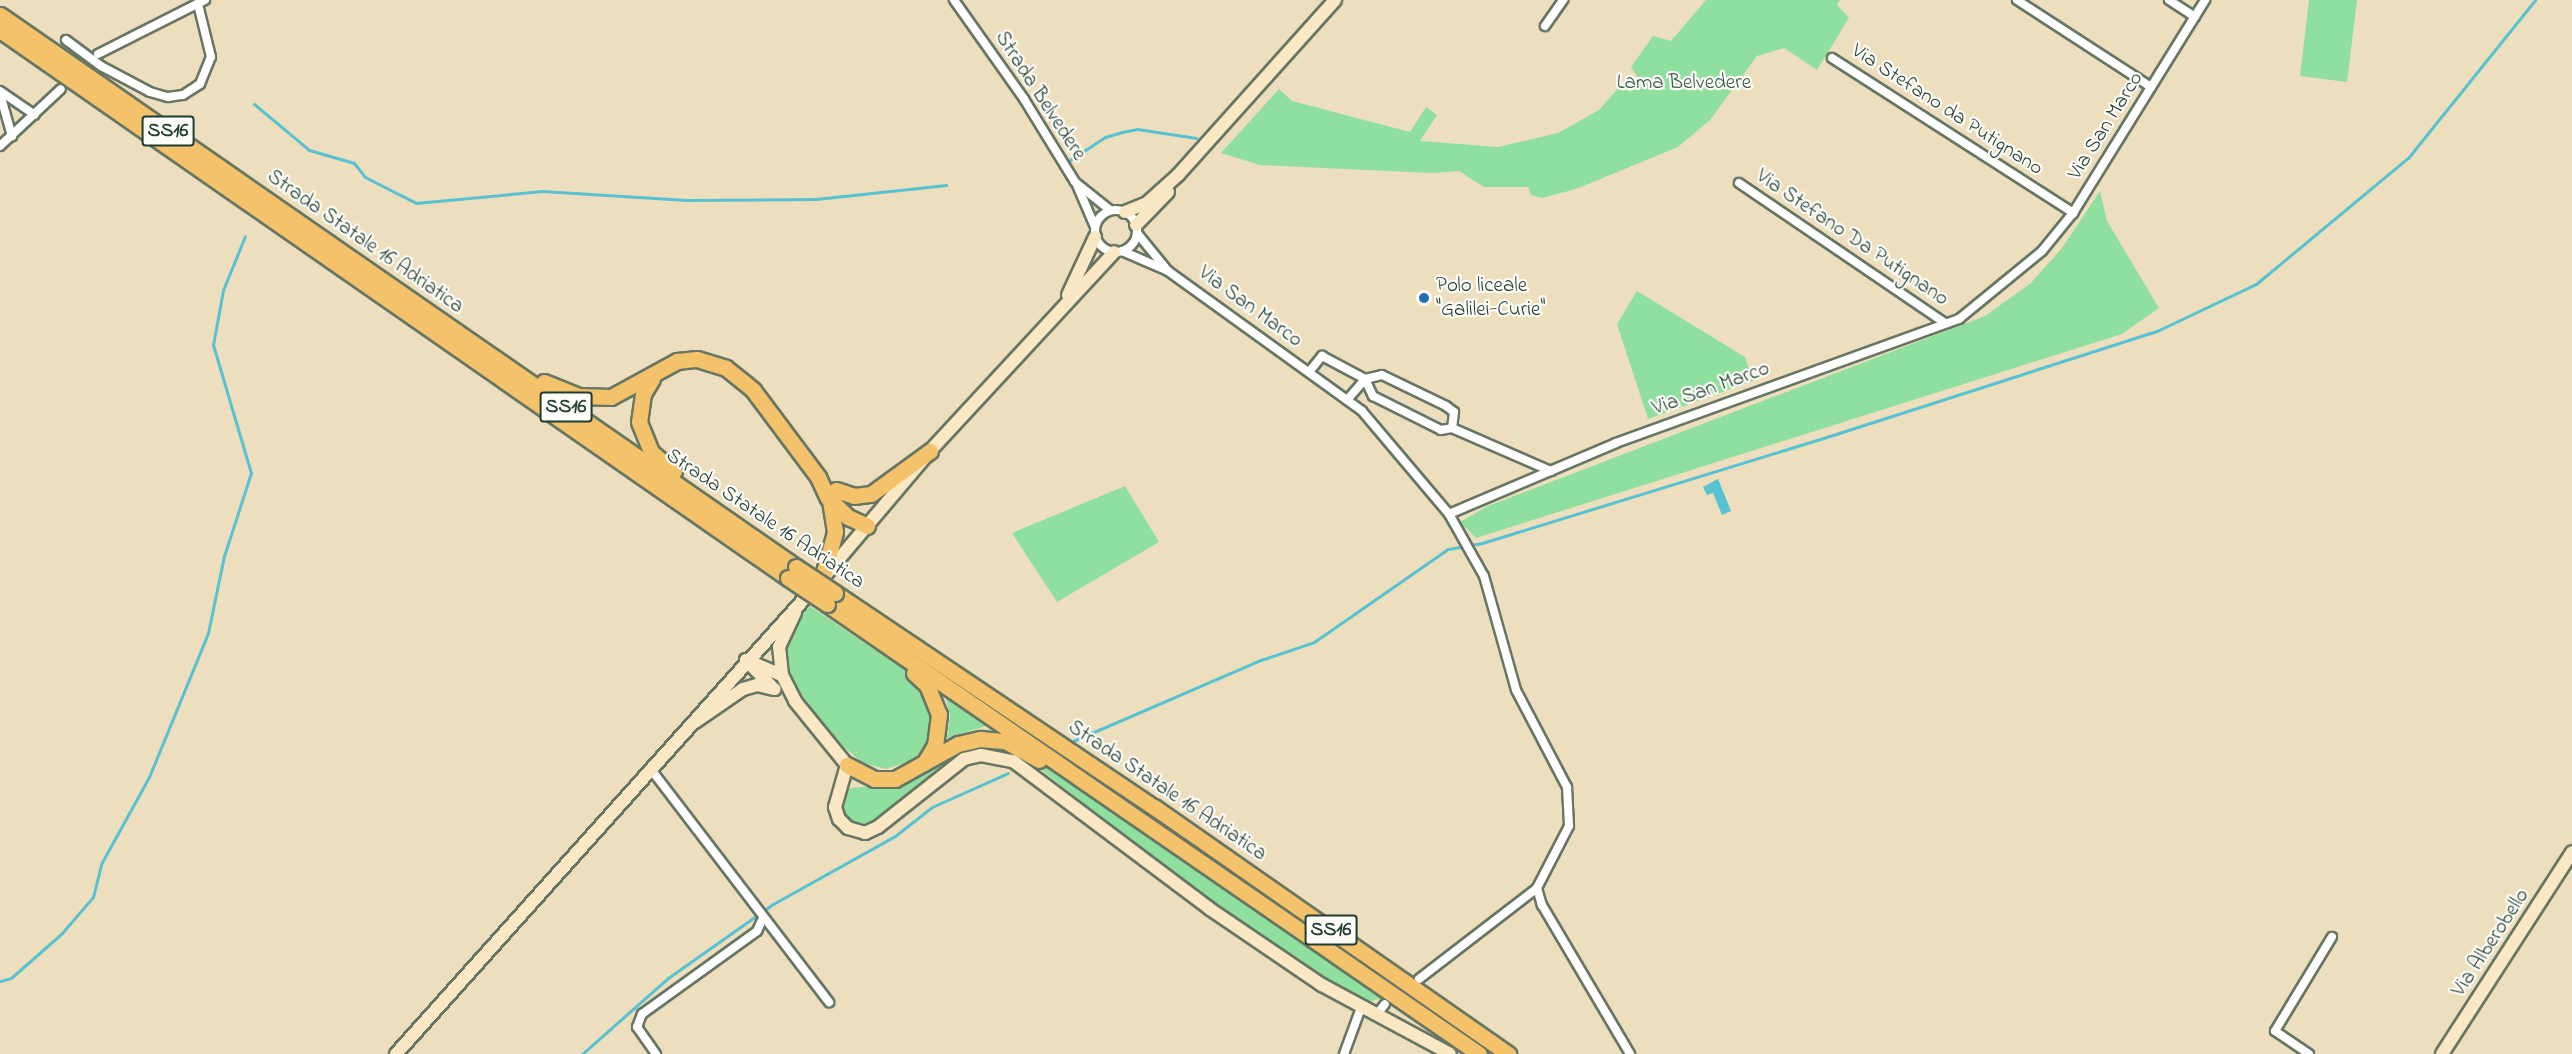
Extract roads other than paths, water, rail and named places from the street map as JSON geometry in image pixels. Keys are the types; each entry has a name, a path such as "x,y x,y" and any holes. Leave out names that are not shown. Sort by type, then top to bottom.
{"highway":[{"name":"Strada Statale 16 Adriatica","path":"0,15 1479,1054"},
{"name":"Strada Statale 16 Adriatica","path":"0,30 735,541 792,572"},
{"path":"133,107 184,134 561,391 611,398 654,376 677,361 697,358 726,368 753,390 832,494 835,532 822,579"},
{"path":"654,376 643,394 639,422 651,452 792,572 831,598 927,685 936,701 940,728 923,766"},
{"path":"832,494 854,496 877,491 930,451"},
{"path":"832,494 850,498 867,526"},
{"name":"Strada Statale 16 Adriatica","path":"831,598 887,627 1154,807 1508,1054"},
{"path":"847,765 874,779 895,779 923,766 958,744 980,739 1005,741 1216,878 1251,895"}],"main road":[{"path":"1125,212 1147,203 1178,175 1335,0"},
{"path":"1136,229 1161,201 1178,175"},
{"path":"1062,306 1095,232"},
{"path":"396,1054 746,660 822,579 930,451 1062,306 1118,251"},
{"path":"797,605 779,647 782,675 795,701 847,765 835,807 839,819 848,828 865,833 878,827 964,759 981,755 1013,761 1210,909 1322,985 1362,1005 1382,1008 1450,1054"},
{"path":"746,660 782,675"},
{"path":"746,660 775,689 795,701"},
{"path":"686,728 743,688 757,685 775,689"},
{"name":"Via Alberobello","path":"2442,1054 2572,852"}],"street":[{"name":"Strada Belvedere","path":"954,0 1024,99 1076,182"},
{"path":"1545,26 1563,0"},
{"path":"2169,0 2195,17"},
{"name":"Via San Marco","path":"1168,271 1362,411 1449,514 1616,443 1959,319 2042,251 2073,213 2205,0"},
{"path":"66,40 101,66 150,92 168,97 183,94 201,84 211,57 201,2 98,54"},
{"path":"2023,2 2151,87"},
{"name":"Via Stefano da Putignano","path":"1832,58 2073,213"},
{"path":"0,146 61,89"},
{"path":"0,92 34,115"},
{"path":"0,92 12,136"},
{"path":"1076,182 1110,210 1125,212 1168,271"},
{"path":"1076,182 1102,247 1168,271"},
{"name":"Via Stefano Da Putignano","path":"1739,183 1945,323"},
{"path":"1095,232 1098,219 1110,210"},
{"path":"1118,251 1130,246 1136,229"},
{"path":"1309,372 1322,356 1365,379 1373,396 1441,430 1452,428 1551,471"},
{"path":"1347,400 1365,379 1382,375 1454,412 1452,428"},
{"path":"1419,980 1537,888 1569,826 1567,786 1516,690 1484,576 1449,514"},
{"path":"650,768 829,1002"},
{"path":"1537,888 1560,939 1630,1054"},
{"path":"656,1054 637,1027 642,1014 757,931 763,918"},
{"path":"2309,1054 2275,1031 2332,937"},
{"path":"1344,1054 1362,1005"}],"water":[{"path":"1718,479 1731,511 1722,515 1713,493 1707,495 1703,487"}],"waterway":[{"path":"1073,741 1258,661 1314,642 1448,549 1482,543 1839,433 2159,330 2256,284 2408,158 2535,0"},
{"path":"254,104 309,150 354,163 365,177 416,203 542,191 687,200 816,199 946,185"},
{"path":"1070,160 1105,137 1137,129 1196,138"},
{"path":"0,981 11,978 62,933 93,897 101,864 149,777 208,633 224,556 251,473 213,345 223,290 245,236"},
{"path":"582,1054 668,978 773,904 895,836 932,807 1008,773"}],"place":[{"name":"Polo liceale \"Galilei-Curie\"","path":"1424,298"}],"park label":[{"name":"Lama Belvedere","path":"1684,83"}]}
